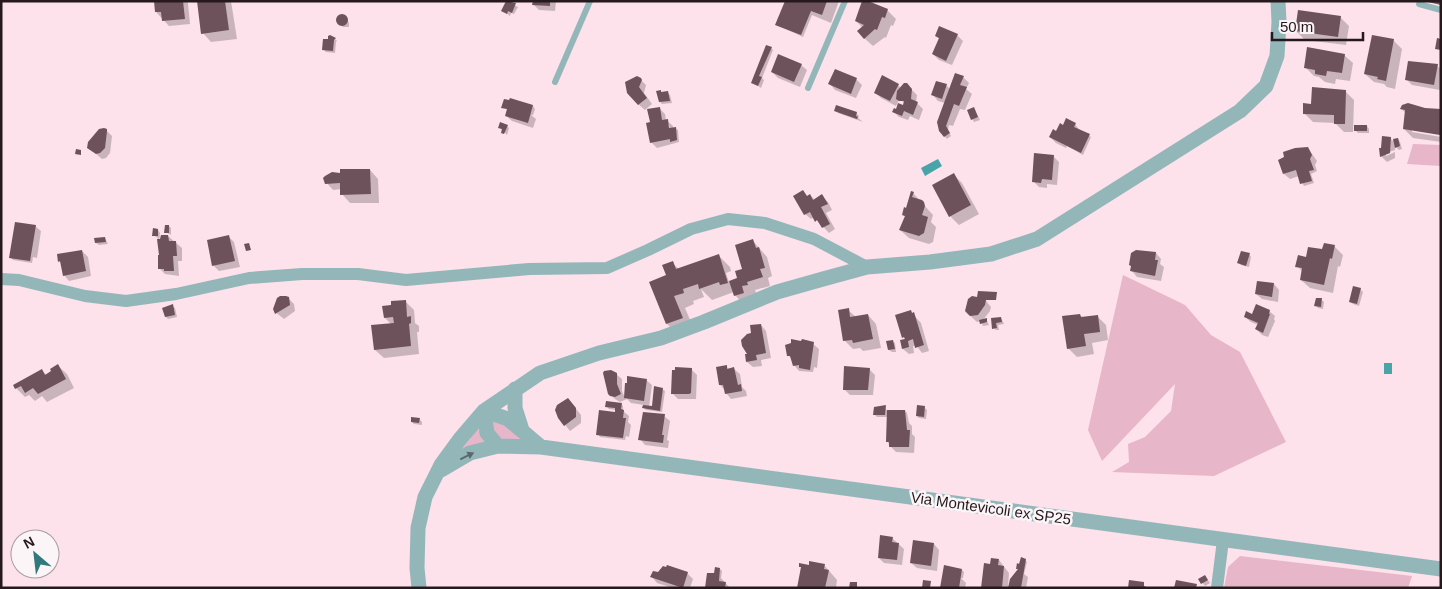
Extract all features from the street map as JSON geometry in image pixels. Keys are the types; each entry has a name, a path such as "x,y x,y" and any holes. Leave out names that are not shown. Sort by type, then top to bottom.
{"street":[{"path":"419,588 417,568 418,528 425,497 438,471 460,439 484,411 515,389 540,373 599,353 661,338 777,292 867,267 930,262 991,254 1037,239 1240,111 1266,86 1277,56 1278,1"},
{"path":"1,279 19,280 85,296 126,301 176,294 249,278 302,274 358,274 406,280 529,269 607,268 691,229 728,219 766,223 814,239 867,267"},
{"path":"515,389 514,408 524,434"},
{"path":"484,411 508,419 541,447"},
{"path":"484,411 487,432 498,446"},
{"name":"Via Montevicoli ex SP25","path":"438,471 470,453 498,446 541,447 1441,569"},
{"path":"1217,588 1223,540"}],"lane":[{"path":"555,82 590,1"},
{"path":"808,88 845,1"},
{"path":"1417,2 1441,10"}],"shaded area":[{"path":"1413,144 1441,145 1441,166 1407,164"},
{"path":"1123,275 1185,305 1211,335 1240,352 1286,442 1214,476 1112,472 1129,462 1128,444 1145,437 1171,411 1175,384 1102,461 1088,430"},
{"path":"494,420 509,428 524,443 503,441 488,423"},
{"path":"478,429 488,443 461,450"},
{"path":"1240,556 1412,576 1408,588 1224,588 1228,567"}],"water":[{"path":"938,159 942,166 925,176 921,168"},
{"path":"1384,363 1392,363 1392,374 1384,374"}],"building":[{"path":"154,1 183,1 185,19 162,21 161,12 155,12"},
{"path":"197,1 225,1 229,30 201,34"},
{"path":"506,1 516,3 512,13 508,11 507,14 501,11"},
{"path":"533,1 550,1 550,6 532,5"},
{"path":"785,1 827,1 822,15 811,11 801,35 775,25"},
{"path":"862,1 868,1 888,9 885,18 882,17 877,30 875,29 864,39 857,31 864,25 855,21"},
{"path":"1441,1 1441,5 1428,2"},
{"path":"1298,10 1341,16 1338,37 1295,31"},
{"path":"342,14 348,20 342,26 336,20"},
{"path":"939,26 958,34 946,61 932,54 939,38 935,36"},
{"path":"330,35 336,38 333,51 322,50 323,39 328,39"},
{"path":"1372,35 1394,39 1386,81 1364,74"},
{"path":"1437,38 1441,39 1441,50 1435,49"},
{"path":"766,45 772,47 759,76 762,77 758,86 751,83"},
{"path":"1307,47 1345,54 1342,73 1327,71 1326,76 1315,74 1315,70 1304,68"},
{"path":"778,54 802,64 794,82 771,72"},
{"path":"1408,61 1438,64 1434,85 1405,80"},
{"path":"835,69 857,78 851,94 828,84"},
{"path":"955,73 964,76 960,85 967,87 959,106 954,104 946,126 950,133 944,137 939,131 937,122"},
{"path":"882,75 899,84 890,101 874,93"},
{"path":"637,76 642,80 639,87 647,98 638,105 627,93 625,82"},
{"path":"936,81 947,84 942,99 931,95"},
{"path":"904,83 907,83 912,89 911,99 918,102 913,115 904,111 902,116 892,112 894,108 896,109 898,103 903,105 904,101 896,99 897,91"},
{"path":"1312,87 1346,90 1345,124 1334,124 1334,115 1303,114 1303,103 1311,104"},
{"path":"661,90 661,92 668,91 670,101 659,102 656,91"},
{"path":"510,98 533,105 528,123 505,116 507,109 501,108 504,99 509,100"},
{"path":"1408,103 1425,108 1441,109 1440,135 1403,129 1405,110 1400,109 1402,105"},
{"path":"836,105 857,112 857,119 834,111"},
{"path":"660,107 662,120 668,119 669,128 676,127 677,140 670,142 670,139 650,143 646,123 650,122 647,109"},
{"path":"974,107 978,117 971,120 967,110"},
{"path":"1066,118 1076,123 1074,127 1090,134 1081,153 1049,137 1053,129 1056,131 1060,123 1063,125"},
{"path":"500,122 508,125 504,134 501,133 502,129 498,128"},
{"path":"1354,125 1367,125 1367,131 1354,131"},
{"path":"99,129 107,129 105,148 96,154 87,148 88,142"},
{"path":"1382,136 1391,137 1390,153 1380,157 1379,148 1381,148"},
{"path":"1398,138 1400,146 1395,148 1393,139"},
{"path":"1308,147 1312,155 1310,159 1314,170 1309,171 1312,181 1300,184 1296,170 1283,174 1278,160 1284,157 1283,152 1295,148"},
{"path":"76,149 81,150 81,155 75,154"},
{"path":"1034,153 1054,155 1052,180 1042,179 1041,183 1032,182"},
{"path":"340,169 370,169 371,194 340,195 340,183 325,184 323,178 325,176 332,172 340,173"},
{"path":"954,173 971,205 949,217 932,185"},
{"path":"803,190 807,196 810,194 813,200 822,194 828,204 821,207 830,224 822,228 817,220 815,222 810,212 804,215 793,196"},
{"path":"911,191 914,192 912,197 924,202 925,206 922,215 928,217 924,233 919,236 899,230 905,216 902,215 904,207 906,208"},
{"path":"15,222 36,225 30,261 9,258"},
{"path":"165,225 169,225 169,233 164,233"},
{"path":"153,228 158,229 158,236 152,236"},
{"path":"161,235 168,235 169,241 176,241 177,256 173,256 174,271 158,269 157,239 160,239"},
{"path":"229,235 235,261 212,266 207,240"},
{"path":"105,237 106,242 95,243 94,238"},
{"path":"753,239 756,248 759,247 765,268 760,269 763,277 747,282 748,285 742,286 744,293 734,296 729,281 737,278 735,271 742,269 735,245"},
{"path":"249,243 251,250 246,251 244,244"},
{"path":"1324,243 1335,245 1324,285 1300,280 1302,268 1295,267 1298,255 1306,257 1308,247 1322,249"},
{"path":"82,250 86,271 63,276 57,254"},
{"path":"1136,250 1156,252 1155,260 1158,260 1155,276 1130,271 1131,253"},
{"path":"1241,251 1250,253 1246,266 1237,263"},
{"path":"719,254 728,283 720,285 719,282 699,289 698,284 683,289 684,293 674,296 683,318 666,324 649,282 666,275 662,265 673,261 676,269"},
{"path":"1257,281 1274,283 1272,297 1255,294"},
{"path":"1353,286 1361,288 1357,304 1349,302"},
{"path":"978,291 997,292 996,300 986,300 978,315 970,316 965,311 968,299 972,296 977,297"},
{"path":"280,296 289,297 290,305 275,314 273,309 277,298"},
{"path":"1316,298 1322,298 1321,307 1314,306"},
{"path":"406,300 407,317 411,316 411,323 409,324 411,346 374,350 371,325 394,323 393,317 384,318 382,306 391,305 391,301"},
{"path":"173,304 175,315 165,317 162,308"},
{"path":"1256,304 1270,310 1263,333 1255,329 1258,323 1244,317 1246,311 1252,314"},
{"path":"849,308 850,317 868,314 873,339 853,343 852,340 843,341 838,310"},
{"path":"911,310 912,313 914,312 924,345 915,348 913,339 908,341 909,347 902,349 900,340 905,339 904,337 902,338 895,315"},
{"path":"1080,314 1081,317 1098,315 1100,332 1084,334 1086,346 1067,349 1062,316"},
{"path":"1001,317 1002,322 996,323 997,328 992,329 991,318"},
{"path":"987,318 987,322 980,324 979,320"},
{"path":"761,324 766,353 756,355 757,360 746,362 745,354 747,354 741,340 751,333 750,325"},
{"path":"791,339 814,342 810,370 799,368 799,365 793,366 790,356 787,356 785,345 791,343"},
{"path":"893,340 895,349 888,350 886,341"},
{"path":"58,364 66,379 38,394 33,388 25,393 21,386 15,389 13,385 42,369 45,375"},
{"path":"727,365 727,369 734,367 738,385 741,384 742,391 725,394 723,385 719,385 716,367"},
{"path":"844,366 870,368 868,390 843,390"},
{"path":"675,367 692,368 691,393 671,394 672,370 675,370"},
{"path":"611,370 617,373 617,384 621,394 615,397 608,394 603,373 604,371"},
{"path":"627,376 647,379 644,401 624,398"},
{"path":"654,386 663,388 660,411 642,408 643,405 652,406"},
{"path":"568,398 576,408 576,417 564,426 555,410 557,405"},
{"path":"606,401 622,403 621,409 624,410 623,418 626,418 623,438 596,435 599,410 615,412 615,408 605,407"},
{"path":"886,405 885,415 873,415 874,407"},
{"path":"917,405 925,406 924,417 916,416"},
{"path":"887,410 905,410 907,430 910,430 909,447 889,447 889,442 886,442"},
{"path":"643,412 665,414 662,435 664,435 663,443 638,440"},
{"path":"411,417 420,418 419,423 411,422"},
{"path":"880,535 893,537 892,542 899,543 897,560 878,558"},
{"path":"913,540 934,543 931,566 910,563"},
{"path":"1021,557 1026,559 1021,588 1008,588 1010,579 1018,569 1016,569 1017,563 1019,564"},
{"path":"991,558 999,559 998,565 1004,566 1002,588 981,588 984,563 990,564"},
{"path":"809,561 825,564 824,569 829,570 825,588 797,588 801,567 799,567 799,563 809,565"},
{"path":"667,565 688,572 683,588 650,577 653,571 658,572 663,566 666,567"},
{"path":"944,565 962,569 959,588 940,588"},
{"path":"715,567 720,568 719,581 726,582 725,588 705,588 707,573 714,573"},
{"path":"1205,575 1208,580 1201,584 1198,579"},
{"path":"923,580 931,581 930,588 922,588"},
{"path":"1129,580 1144,582 1144,586 1148,588 1128,588"},
{"path":"1176,580 1197,584 1196,588 1174,588"},
{"path":"850,582 857,582 857,588 849,588"}]}
